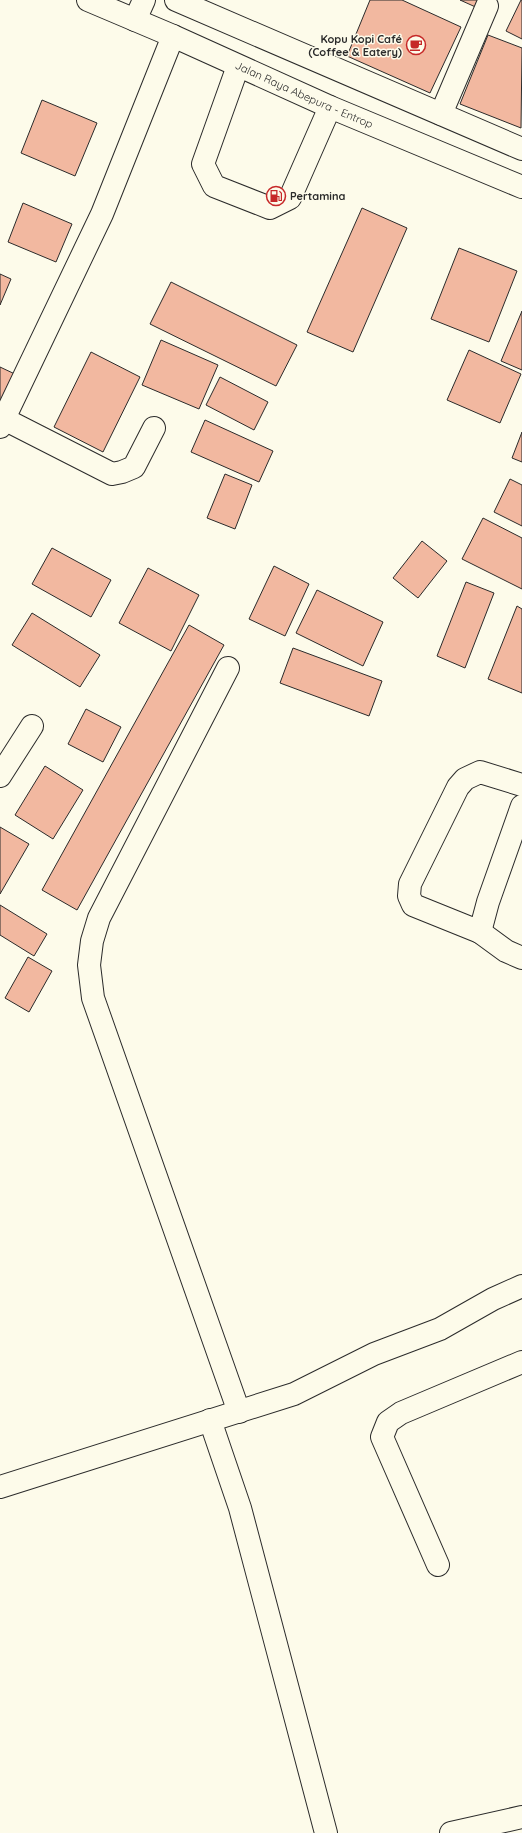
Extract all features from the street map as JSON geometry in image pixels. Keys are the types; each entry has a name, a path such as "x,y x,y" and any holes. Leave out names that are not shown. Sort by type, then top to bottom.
{"main road":[{"name":"Jalan Raya Abepura - Entrop","path":"88,0 173,36 330,107 522,187"},
{"path":"135,20 144,0"},
{"path":"176,0 522,149"},
{"path":"441,114 488,6"},
{"path":"154,428 134,467 112,474 2,423 102,214 173,36"},
{"path":"238,66 203,164 214,186 270,208 290,198 330,107"},
{"path":"228,668 99,918 92,942 88,965 93,998 236,1404"},
{"path":"0,776 32,726"},
{"path":"522,785 480,772 465,779 458,787 410,884 409,896 413,905 480,932 506,951 522,958"},
{"path":"480,932 488,902 522,806"},
{"path":"0,1487 210,1420 236,1404 294,1394 374,1354 440,1329 522,1286"},
{"path":"438,1565 382,1437 388,1422 401,1412 522,1362"},
{"path":"210,1420 240,1508 326,1833"},
{"path":"451,1833 522,1817"}],"building":[{"path":"370,0 402,0 461,27 430,93 347,56"},
{"path":"460,0 484,0 480,9"},
{"path":"522,0 522,39 506,31"},
{"path":"488,35 522,48 521,128 460,104"},
{"path":"42,100 97,123 75,176 21,153"},
{"path":"23,203 72,224 56,262 8,242"},
{"path":"362,208 407,228 353,352 307,332"},
{"path":"459,248 517,271 489,342 431,319"},
{"path":"0,274 11,279 0,305"},
{"path":"171,282 297,345 276,386 150,324"},
{"path":"522,311 522,370 501,361"},
{"path":"161,340 218,365 199,409 142,385"},
{"path":"469,350 521,374 500,423 447,400"},
{"path":"91,352 140,377 103,452 54,427"},
{"path":"0,367 17,375 0,415"},
{"path":"220,377 268,402 254,430 206,405"},
{"path":"205,420 273,451 259,482 191,452"},
{"path":"522,432 522,462 512,458"},
{"path":"225,474 252,485 235,529 207,518"},
{"path":"510,479 522,485 522,526 494,512"},
{"path":"483,518 522,538 522,589 462,559"},
{"path":"422,541 447,561 418,598 393,578"},
{"path":"52,548 111,580 91,617 32,584"},
{"path":"274,566 309,584 285,636 249,619"},
{"path":"148,568 199,595 171,651 119,623"},
{"path":"466,582 494,593 465,668 437,656"},
{"path":"317,590 383,622 363,666 296,633"},
{"path":"517,606 522,609 522,693 488,679"},
{"path":"32,613 100,655 80,687 12,645"},
{"path":"189,625 224,645 77,910 42,890"},
{"path":"293,648 382,681 369,716 280,683"},
{"path":"86,709 121,727 103,762 68,744"},
{"path":"45,766 83,790 53,839 15,815"},
{"path":"0,827 29,844 0,894"},
{"path":"0,905 47,934 34,956 0,935"},
{"path":"28,957 52,971 29,1012 5,998"}],"place":[{"name":"Kopu Kopi Café (Coffee & Eatery)","path":"416,45"},
{"name":"Pertamina","path":"276,196"}]}
